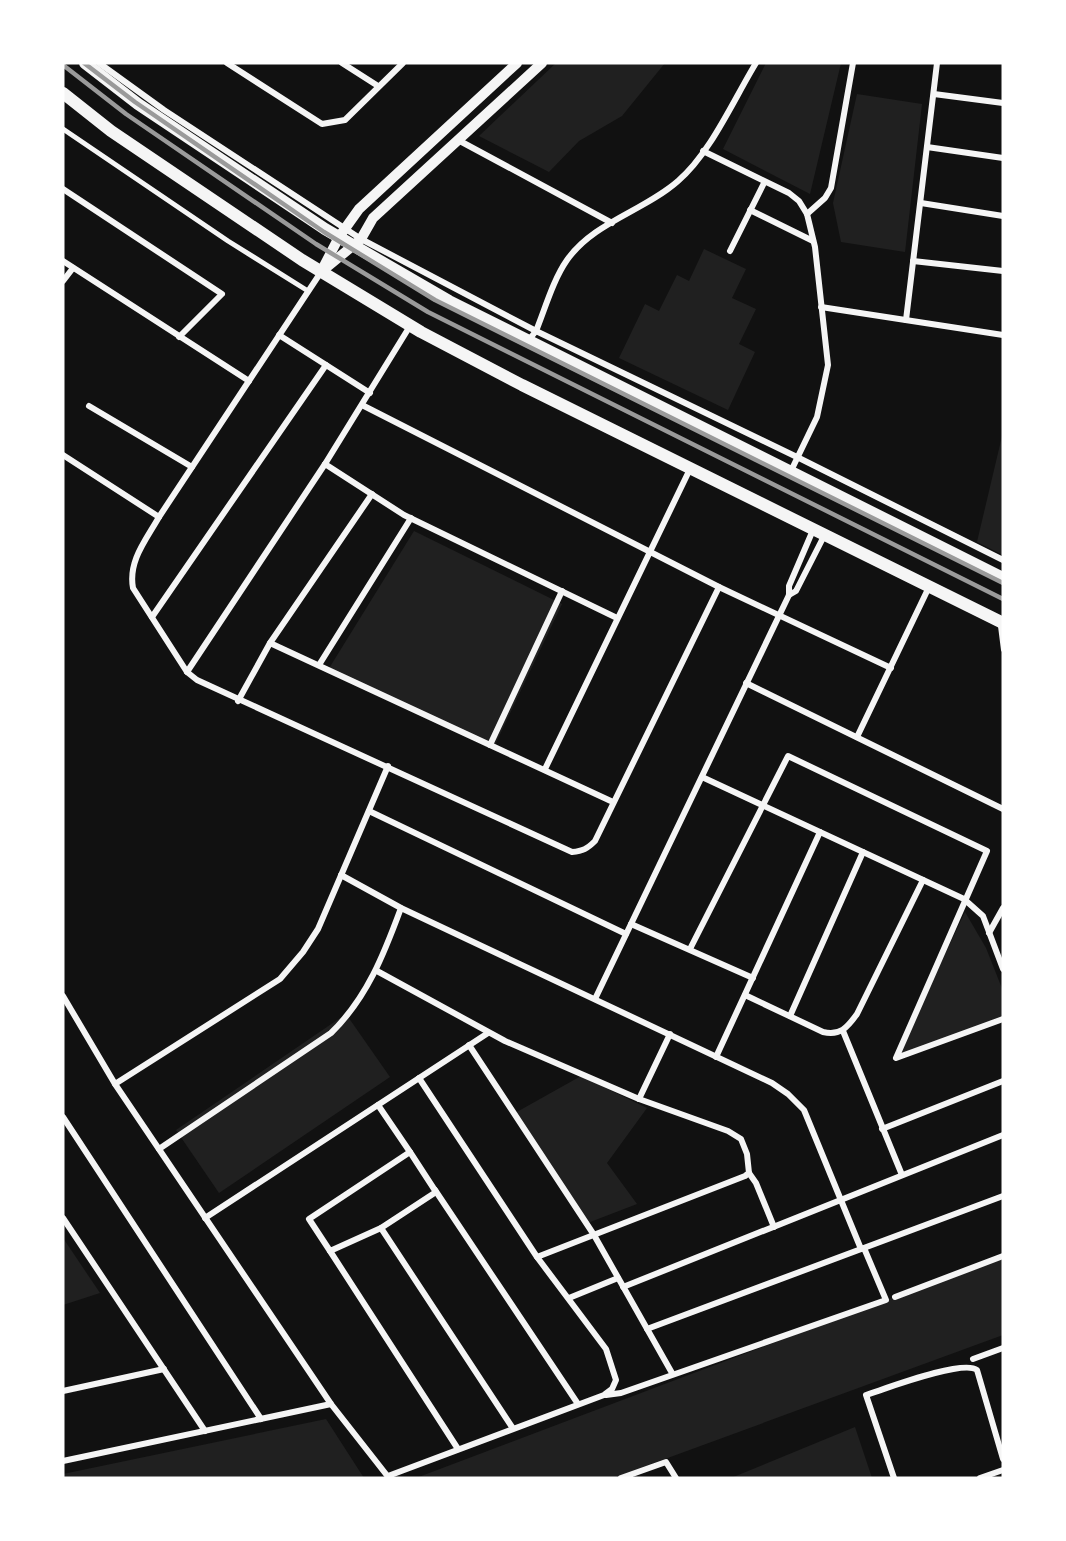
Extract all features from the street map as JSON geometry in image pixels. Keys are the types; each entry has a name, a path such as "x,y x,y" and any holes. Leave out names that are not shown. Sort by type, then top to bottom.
{"main road":[{"path":"86,63 138,104 449,301 532,336 790,472 1003,578"},
{"path":"63,93 111,131 321,272 410,326 690,469 1002,623"}],"street":[{"path":"99,63 343,233"},
{"path":"227,63 322,124 345,120 404,63"},
{"path":"342,63 378,86"},
{"path":"517,63 359,209 321,272 159,517 135,558 130,575 133,588 188,672 204,684 388,766 572,852 586,850 595,841 719,587"},
{"path":"321,272 357,242 374,218 542,63"},
{"path":"756,63 703,151 679,181 579,245 566,262 532,336 800,458 1003,561"},
{"path":"807,214 825,198 831,188 853,63"},
{"path":"906,320 937,63"},
{"path":"934,94 1003,103"},
{"path":"63,129 228,241 308,291"},
{"path":"459,140 612,223"},
{"path":"927,147 1003,158"},
{"path":"703,151 764,183 789,193 799,201 807,214 813,241 828,365 817,417 800,458 790,472"},
{"path":"730,251 764,183"},
{"path":"63,189 222,294 179,337"},
{"path":"921,203 1003,216"},
{"path":"750,210 813,241"},
{"path":"63,261 249,381"},
{"path":"913,261 1003,271"},
{"path":"63,281 73,268"},
{"path":"821,307 1003,335"},
{"path":"188,672 326,464 410,326"},
{"path":"279,335 370,393"},
{"path":"152,617 326,365"},
{"path":"362,405 719,587 891,668"},
{"path":"89,406 192,467"},
{"path":"63,455 159,517"},
{"path":"326,464 411,518 617,618"},
{"path":"545,769 690,469"},
{"path":"238,701 270,643 372,494"},
{"path":"319,665 411,518"},
{"path":"789,595 796,591 819,533"},
{"path":"595,999 780,615 789,595 789,586 819,533"},
{"path":"856,737 928,587"},
{"path":"490,745 562,591"},
{"path":"270,643 614,802"},
{"path":"746,683 1003,809"},
{"path":"690,949 788,756 987,851 896,1058 1003,1019"},
{"path":"115,1084 280,979 303,952 318,929 388,766"},
{"path":"702,777 964,899 982,916 1003,969"},
{"path":"369,811 626,934"},
{"path":"716,1057 820,831"},
{"path":"790,1016 863,852"},
{"path":"63,996 115,1084 159,1149 332,1404 389,1477 512,1427 603,1395 621,1393 672,1373 886,1300 841,1201 804,1110 788,1094 772,1083 401,908 341,875"},
{"path":"745,995 823,1032 833,1034 843,1031 857,1014 923,880"},
{"path":"159,1149 331,1033 343,1022 377,971 401,908"},
{"path":"989,933 1003,908"},
{"path":"631,924 753,978"},
{"path":"377,971 489,1033 639,1100 736,1135 741,1139 747,1154 748,1173 756,1183 774,1227"},
{"path":"843,1031 902,1175"},
{"path":"206,1218 489,1033"},
{"path":"639,1100 670,1034"},
{"path":"470,1046 594,1235 672,1373"},
{"path":"419,1078 537,1257 606,1349 614,1368 615,1385 603,1395"},
{"path":"882,1130 1003,1082"},
{"path":"378,1105 578,1404"},
{"path":"63,1117 261,1419"},
{"path":"623,1287 1003,1135"},
{"path":"410,1152 309,1219 458,1449"},
{"path":"537,1257 748,1173"},
{"path":"330,1251 381,1228 436,1192 434,1189"},
{"path":"647,1329 1003,1196"},
{"path":"63,1218 205,1431"},
{"path":"381,1228 512,1427"},
{"path":"895,1297 1003,1256"},
{"path":"569,1298 618,1278"},
{"path":"973,1359 1003,1348"},
{"path":"894,1478 866,1395 950,1369 968,1366 977,1370 1003,1459"},
{"path":"63,1390 164,1369"},
{"path":"63,1461 332,1404"},
{"path":"621,1478 666,1462 676,1478"},
{"path":"980,1478 1003,1470"}],"lane":[{"path":"1002,623 1003,650"}],"shaded area":[{"path":"556,63 665,63 622,116 579,141 549,172 479,136"},
{"path":"766,63 841,63 810,194 723,149"},
{"path":"857,94 922,104 905,252 841,242 833,203"},
{"path":"704,249 746,269 732,298 756,309 739,344 755,352 728,410 619,358 645,304 659,311 677,275 689,281"},
{"path":"1003,432 1003,555 977,542"},
{"path":"414,531 562,604 494,747 328,670"},
{"path":"965,912 986,948 1003,991 1003,1020 896,1058"},
{"path":"346,1014 390,1077 219,1193 176,1130"},
{"path":"581,1076 647,1108 607,1163 637,1204 585,1224 515,1113"},
{"path":"63,1238 100,1293 63,1305"},
{"path":"1003,1256 1003,1335 613,1478 416,1478"},
{"path":"326,1419 364,1478 63,1478 63,1474"},
{"path":"855,1427 872,1478 731,1478"}],"railway":[{"path":"84,63 135,102 324,232 435,300 1003,583"},
{"path":"63,65 126,114 316,244 428,312 1003,599"}]}
